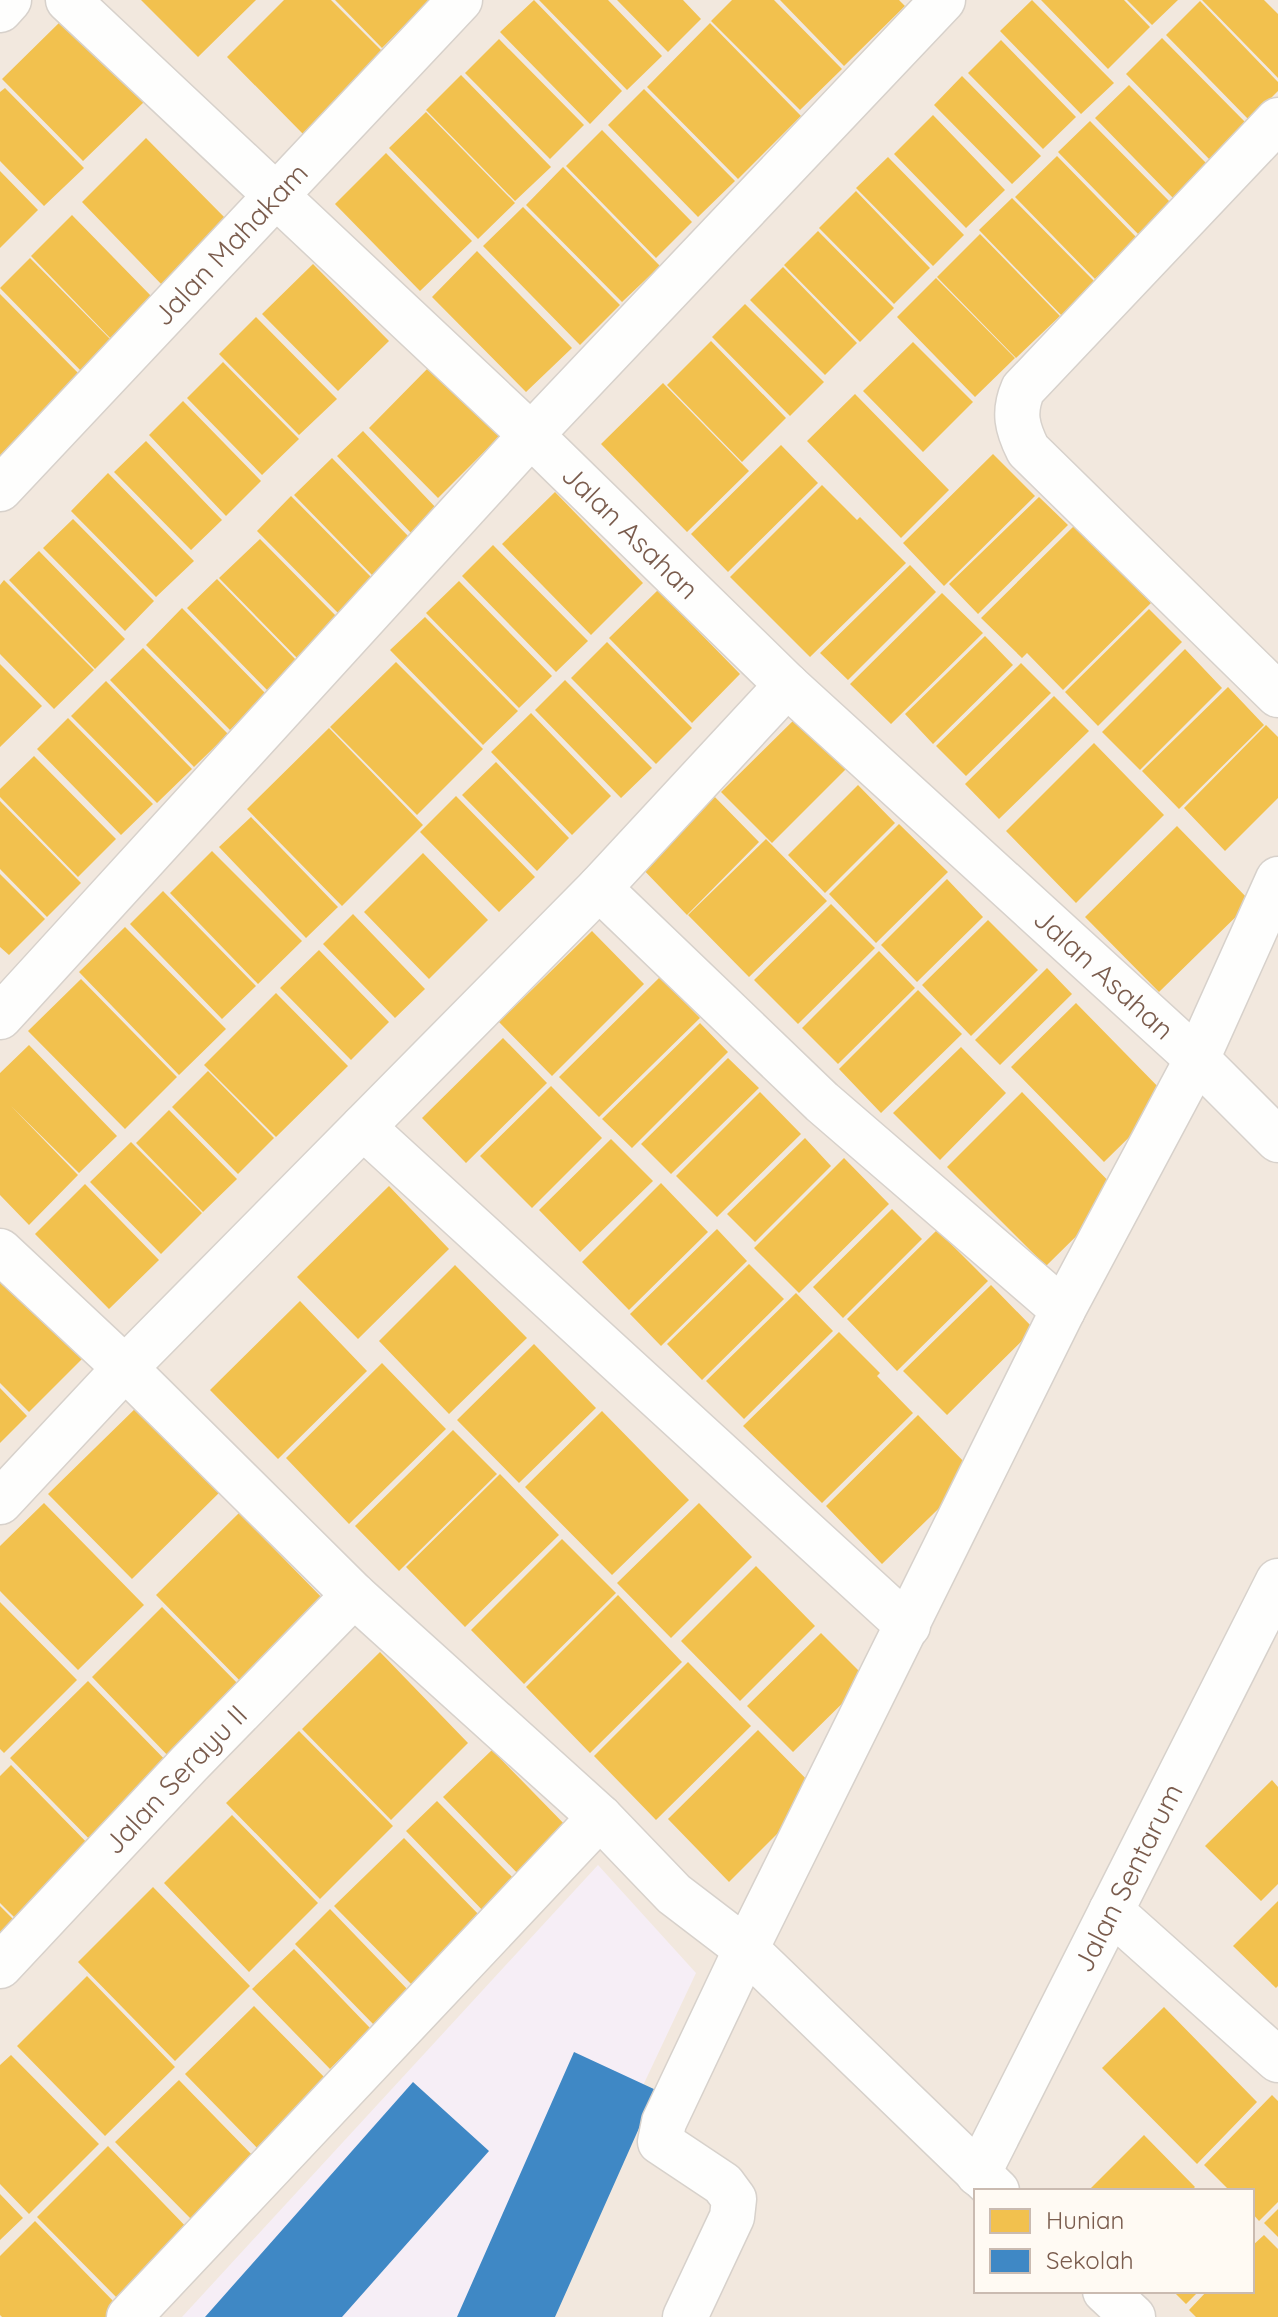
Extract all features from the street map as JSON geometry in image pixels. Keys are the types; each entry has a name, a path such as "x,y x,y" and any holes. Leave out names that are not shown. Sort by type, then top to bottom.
{"street":[{"path":"0,10 9,0"},
{"name":"Jalan Asahan","path":"68,0 531,435 787,685 1197,1059 1278,1140"},
{"name":"Jalan Mahakam","path":"0,489 460,0"},
{"path":"0,1017 531,435 943,0"},
{"path":"1278,120 1023,389 1016,419 1028,450 1278,695"},
{"path":"0,1502 125,1368 599,888 787,685"},
{"path":"685,2317 732,2217 734,2199 723,2184 660,2142 664,2122 746,1949 1063,1310 1197,1059 1278,879"},
{"path":"599,888 822,1102 1063,1310"},
{"path":"363,1127 908,1626"},
{"path":"0,1251 125,1368 354,1595 600,1817 674,1894 746,1949 988,2182"},
{"name":"Jalan Serayu II","path":"0,1966 189,1764 354,1595"},
{"name":"Jalan Sentarum","path":"988,2182 1111,1911 1275,1596"},
{"path":"129,2317 600,1817"},
{"path":"1111,1911 1278,2060"},
{"path":"1107,2293 1133,2317"}],"shaded area":[{"path":"0,0 1278,0 1278,2317 0,2317"},
{"path":"598,1865 696,1973 534,2317 182,2317"}],"building: Hunian":[{"path":"141,0 256,0 198,57"},
{"path":"284,0 331,0 385,54 303,134 227,57"},
{"path":"335,0 430,0 382,48"},
{"path":"534,0 622,91 590,124 500,32"},
{"path":"539,0 608,0 662,56 627,90"},
{"path":"617,0 683,0 701,19 668,52"},
{"path":"732,0 774,0 842,69 800,110 711,21"},
{"path":"780,0 899,0 905,6 844,66"},
{"path":"1032,0 1114,83 1081,114 1000,31"},
{"path":"1041,0 1124,0 1150,27 1108,69"},
{"path":"1127,0 1178,0 1152,25"},
{"path":"1202,0 1264,0 1278,14 1278,78"},
{"path":"1200,1 1278,82 1278,91 1249,120 1166,35"},
{"path":"63,19 144,102 83,161 2,79"},
{"path":"710,23 801,116 738,179 647,87"},
{"path":"1162,38 1248,125 1211,161 1126,74"},
{"path":"499,39 584,125 550,159 465,73"},
{"path":"1001,40 1076,117 1043,149 968,73"},
{"path":"461,75 551,167 515,201 426,110"},
{"path":"962,76 1041,156 1012,184 934,105"},
{"path":"1129,85 1207,164 1173,198 1095,118"},
{"path":"5,88 84,168 44,206 0,161 0,92"},
{"path":"644,89 735,181 698,217 608,125"},
{"path":"426,112 515,203 478,239 389,148"},
{"path":"933,115 1005,190 966,228 894,154"},
{"path":"1090,121 1172,204 1140,236 1058,152"},
{"path":"602,130 692,222 656,258 566,166"},
{"path":"146,138 228,221 163,286 82,202"},
{"path":"386,153 472,241 420,291 335,204"},
{"path":"1057,156 1137,238 1095,279 1015,197"},
{"path":"888,157 964,235 933,266 856,188"},
{"path":"563,167 660,266 622,302 526,205"},
{"path":"0,171 38,210 0,248"},
{"path":"856,191 930,268 894,304 819,228"},
{"path":"1012,198 1097,284 1063,317 979,230"},
{"path":"523,207 620,305 580,345 483,246"},
{"path":"72,215 153,298 112,340 31,256"},
{"path":"818,231 894,308 860,342 784,265"},
{"path":"980,234 1060,316 1016,358 937,277"},
{"path":"477,251 572,348 526,392 432,297"},
{"path":"30,258 114,343 84,374 0,288"},
{"path":"313,264 389,341 338,391 262,314"},
{"path":"783,267 857,343 825,375 750,300"},
{"path":"936,278 1015,358 975,397 897,317"},
{"path":"0,294 82,377 0,458"},
{"path":"745,304 824,382 790,416 712,337"},
{"path":"256,317 337,399 299,435 219,354"},
{"path":"711,341 786,418 742,462 667,385"},
{"path":"913,342 973,402 923,452 863,391"},
{"path":"223,362 299,439 262,475 187,398"},
{"path":"433,363 502,434 438,498 369,428"},
{"path":"663,383 749,471 687,532 601,444"},
{"path":"855,394 949,490 901,538 807,441"},
{"path":"183,401 261,481 226,516 149,435"},
{"path":"363,431 438,510 413,535 337,456"},
{"path":"146,441 222,520 191,550 114,472"},
{"path":"781,445 818,483 728,572 691,534"},
{"path":"993,454 1035,496 944,586 903,543"},
{"path":"332,458 410,538 372,575 294,495"},
{"path":"108,473 194,561 156,597 71,511"},
{"path":"822,485 857,520 860,517 906,563 810,657 730,577"},
{"path":"555,492 643,583 591,635 502,544"},
{"path":"291,496 375,581 340,615 257,531"},
{"path":"1039,497 1068,525 978,614 949,584"},
{"path":"73,519 154,601 125,631 43,548"},
{"path":"1075,525 1151,603 1063,690 1027,653 1022,658 981,618"},
{"path":"260,539 338,618 298,659 219,578"},
{"path":"493,545 588,641 556,672 462,576"},
{"path":"39,551 125,639 95,669 9,580"},
{"path":"910,565 936,592 848,680 820,653"},
{"path":"217,579 299,663 269,692 187,608"},
{"path":"4,580 94,670 54,709 0,654 0,585"},
{"path":"459,581 552,676 519,708 426,613"},
{"path":"658,590 740,674 692,723 609,638"},
{"path":"942,593 983,633 891,724 850,684"},
{"path":"182,608 266,694 230,730 146,645"},
{"path":"1149,609 1182,642 1098,726 1065,692"},
{"path":"425,617 518,711 483,745 390,650"},
{"path":"985,636 1013,665 933,744 905,714"},
{"path":"607,642 692,728 656,764 571,678"},
{"path":"143,648 228,734 194,767 110,680"},
{"path":"1185,649 1222,688 1140,770 1102,732"},
{"path":"396,662 483,749 417,815 330,727"},
{"path":"1021,663 1051,693 966,776 936,746"},
{"path":"0,664 42,706 0,747"},
{"path":"565,680 652,768 621,798 535,710"},
{"path":"106,681 192,769 157,803 71,716"},
{"path":"1228,687 1264,725 1179,809 1142,771"},
{"path":"1054,696 1089,731 999,819 965,784"},
{"path":"805,709 855,760 772,843 721,792"},
{"path":"531,713 611,796 572,835 491,752"},
{"path":"68,718 153,804 121,835 37,749"},
{"path":"1266,725 1278,737 1278,798 1225,851 1184,808"},
{"path":"329,728 423,825 342,906 247,809"},
{"path":"1094,743 1164,815 1076,903 1006,831"},
{"path":"34,756 116,839 78,877 0,797 0,789"},
{"path":"496,762 569,838 537,871 462,795"},
{"path":"858,785 895,823 825,893 788,855"},
{"path":"710,792 759,842 687,915 637,863"},
{"path":"456,796 535,877 499,912 420,832"},
{"path":"0,801 81,883 47,917 0,869"},
{"path":"251,817 338,907 306,938 219,847"},
{"path":"899,824 948,872 876,943 829,894"},
{"path":"1177,826 1251,902 1159,992 1085,917"},
{"path":"766,839 827,901 749,977 688,915"},
{"path":"212,851 302,941 258,984 170,893"},
{"path":"423,853 488,920 429,979 364,912"},
{"path":"0,874 45,919 9,955 0,947"},
{"path":"947,879 983,917 917,982 881,945"},
{"path":"163,891 256,986 222,1019 130,924"},
{"path":"831,904 875,948 798,1024 754,980"},
{"path":"353,914 425,989 395,1018 323,944"},
{"path":"988,920 1038,970 971,1036 922,985"},
{"path":"125,927 226,1029 179,1075 79,972"},
{"path":"592,931 644,984 552,1076 499,1022"},
{"path":"319,950 389,1022 351,1060 280,988"},
{"path":"879,951 915,988 838,1064 802,1028"},
{"path":"1047,968 1072,994 1000,1065 975,1040"},
{"path":"660,977 700,1018 599,1117 559,1077"},
{"path":"81,979 177,1077 125,1129 28,1031"},
{"path":"918,990 962,1034 881,1113 839,1069"},
{"path":"276,993 348,1066 276,1137 204,1065"},
{"path":"1076,1003 1169,1098 1104,1162 1011,1067"},
{"path":"700,1023 728,1052 632,1148 602,1119"},
{"path":"503,1038 547,1083 466,1163 422,1118"},
{"path":"29,1045 117,1136 79,1173 11,1106 78,1175 29,1225 0,1195 0,1073"},
{"path":"961,1047 1006,1093 940,1160 893,1113"},
{"path":"728,1058 759,1088 671,1174 641,1144"},
{"path":"208,1071 274,1138 238,1174 172,1107"},
{"path":"551,1086 602,1138 532,1208 480,1156"},
{"path":"760,1092 801,1134 717,1217 676,1176"},
{"path":"1022,1092 1120,1193 1046,1266 947,1167"},
{"path":"169,1110 237,1179 203,1212 136,1143"},
{"path":"805,1138 831,1166 755,1242 727,1214"},
{"path":"611,1139 653,1181 580,1252 539,1210"},
{"path":"131,1142 202,1213 161,1254 90,1182"},
{"path":"844,1158 889,1204 799,1293 754,1248"},
{"path":"661,1183 708,1232 629,1310 582,1262"},
{"path":"85,1184 159,1260 109,1309 35,1234"},
{"path":"389,1186 449,1249 358,1339 297,1277"},
{"path":"892,1209 922,1239 843,1318 813,1287"},
{"path":"717,1229 747,1261 661,1346 630,1314"},
{"path":"937,1230 988,1281 897,1371 847,1319"},
{"path":"749,1264 784,1299 702,1380 667,1344"},
{"path":"455,1265 527,1338 449,1414 379,1341"},
{"path":"0,1275 85,1356 29,1412 0,1383"},
{"path":"991,1285 1034,1329 947,1415 903,1371"},
{"path":"796,1293 833,1331 744,1419 706,1381"},
{"path":"300,1301 367,1371 278,1459 210,1390"},
{"path":"839,1332 880,1373 877,1376 913,1413 822,1503 743,1426"},
{"path":"534,1344 596,1408 519,1483 457,1420"},
{"path":"382,1363 446,1429 349,1524 286,1458"},
{"path":"0,1388 27,1416 0,1443"},
{"path":"142,1402 225,1487 132,1579 48,1494"},
{"path":"602,1411 689,1500 612,1575 525,1487"},
{"path":"918,1415 975,1473 882,1564 826,1506"},
{"path":"453,1430 497,1474 399,1571 355,1526"},
{"path":"500,1474 559,1535 465,1627 406,1567"},
{"path":"44,1503 144,1605 78,1670 0,1591 0,1546"},
{"path":"699,1503 752,1557 671,1638 617,1583"},
{"path":"239,1513 331,1607 248,1689 156,1595"},
{"path":"562,1539 616,1593 524,1684 471,1630"},
{"path":"756,1566 815,1626 740,1701 681,1641"},
{"path":"618,1595 682,1662 590,1753 526,1687"},
{"path":"0,1602 77,1680 4,1753 0,1749"},
{"path":"162,1607 246,1692 174,1762 92,1677"},
{"path":"821,1633 867,1679 793,1752 747,1706"},
{"path":"380,1652 468,1743 391,1820 302,1729"},
{"path":"688,1662 751,1726 656,1820 594,1756"},
{"path":"88,1681 177,1772 99,1849 10,1758"},
{"path":"758,1730 819,1792 729,1882 668,1819"},
{"path":"299,1731 393,1826 320,1899 226,1803"},
{"path":"492,1750 572,1832 524,1880 443,1797"},
{"path":"11,1765 96,1852 22,1925 0,1903 0,1776"},
{"path":"1272,1780 1278,1787 1278,1884 1261,1901 1205,1846"},
{"path":"437,1801 520,1885 488,1916 406,1831"},
{"path":"232,1815 318,1903 249,1972 164,1883"},
{"path":"404,1838 483,1919 414,1987 334,1906"},
{"path":"153,1887 250,1986 175,2061 78,1962"},
{"path":"1278,1901 1278,1986 1276,1988 1233,1946"},
{"path":"0,1906 26,1932 0,1958"},
{"path":"330,1909 410,1992 375,2026 295,1944"},
{"path":"294,1949 370,2028 330,2069 252,1989"},
{"path":"87,1976 175,2067 105,2136 17,2046"},
{"path":"254,2006 332,2085 262,2153 185,2074"},
{"path":"1164,2007 1257,2102 1197,2164 1102,2068"},
{"path":"11,2055 99,2144 29,2214 0,2184 0,2065"},
{"path":"179,2080 255,2158 192,2220 115,2142"},
{"path":"1272,2095 1278,2101 1278,2202 1259,2221 1254,2215 1254,2189 1228,2189 1204,2165"},
{"path":"1144,2135 1195,2187 1193,2189 1090,2189"},
{"path":"108,2146 193,2234 123,2304 37,2217"},
{"path":"0,2194 23,2218 0,2240"},
{"path":"1278,2209 1278,2237 1264,2223"},
{"path":"35,2221 118,2306 108,2317 0,2315 0,2256"},
{"path":"1264,2235 1278,2249 1278,2317 1196,2317 1189,2310 1205,2293 1254,2293 1254,2244"},
{"path":"1175,2293 1197,2293 1186,2304"}],"building: Sekolah":[{"path":"574,2052 656,2090 555,2317 457,2317"},
{"path":"413,2082 489,2151 342,2317 205,2317"}]}
